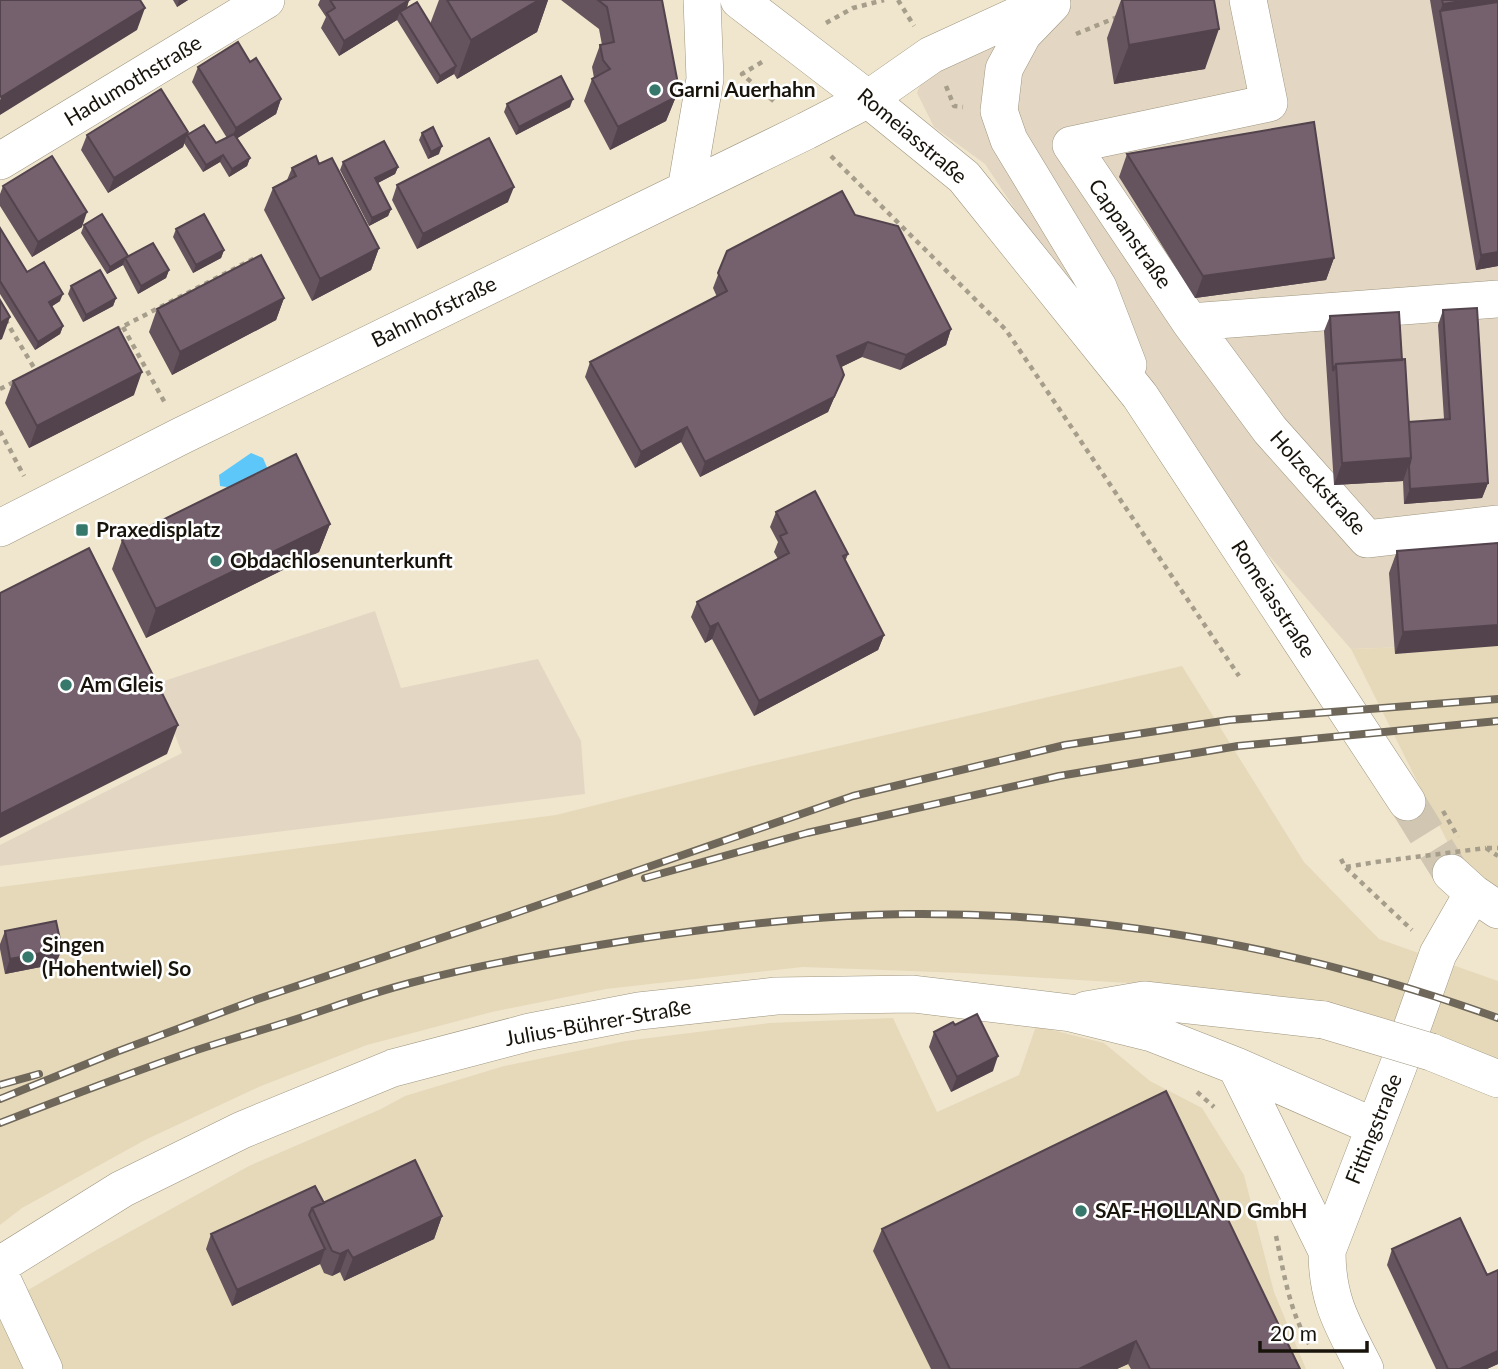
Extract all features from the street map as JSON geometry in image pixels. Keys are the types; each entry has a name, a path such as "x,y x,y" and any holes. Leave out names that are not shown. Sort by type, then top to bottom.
{"street":[{"name":"Hadumothstraße","path":"0,161 266,0"},
{"path":"686,190 705,79 702,0"},
{"name":"Romeiasstraße","path":"739,0 964,177 1140,396 1407,802"},
{"path":"868,99 931,55 1053,0"},
{"name":"Romeiasstraße","path":"1053,0 1023,34 1004,69 999,111 1009,141 1098,287 1140,396"},
{"name":"Cappanstraße","path":"1191,322 1071,145 1269,103 1248,0"},
{"name":"Bahnhofstraße","path":"0,528 181,436 868,99"},
{"path":"1191,322 1498,299"},
{"name":"Holzeckstraße","path":"1191,322 1270,430 1367,539 1498,524"},
{"name":"Fittingstraße","path":"1365,1369 1334,1306 1327,1277 1327,1251 1438,954 1474,892"},
{"name":"Julius-Bührer-Straße","path":"0,1265 122,1189 242,1130 393,1068 530,1032 639,1011 776,996 913,994 1071,1013 1152,1033 1236,1066 1375,1127"},
{"path":"1071,1013 1144,1000 1324,1020 1431,1052 1498,1079"},
{"path":"1236,1066 1327,1251"},
{"path":"0,1275 44,1369"}],"path":[{"path":"884,0 853,8 743,74 806,131 1006,330 1239,676"},
{"path":"1070,37 1131,13"},
{"path":"111,333 255,258"},
{"path":"0,312 36,371 0,389"},
{"path":"123,327 181,436"},
{"path":"0,431 25,479 44,506"},
{"path":"1486,848 1498,856"},
{"path":"1345,867 1498,848"},
{"path":"1340,859 1345,867 1438,954"},
{"path":"1189,1087 1219,1112"},
{"path":"1273,1224 1285,1282 1299,1327 1313,1351"}],"shaded area":[{"path":"1051,0 1498,0 1498,644 1351,649 1170,443 985,164 934,127 917,93 931,55"},
{"path":"375,611 401,688 538,659 581,741 585,794 0,866 0,845 182,753 155,684"},
{"path":"1498,644 1498,910 1473,893 1351,649"},
{"path":"1182,666 1304,862 1379,939 1498,981 1498,1068 1332,1016 1195,987 963,973 803,967 606,989 492,1012 367,1045 261,1086 145,1140 22,1208 0,1225 0,887 556,815 752,766"},
{"path":"893,1018 937,1112 1019,1075 1036,1026 1104,1043 1150,1081 1202,1108 1244,1175 1274,1292 1306,1369 0,1369 0,1308 11,1300 249,1166 405,1096 504,1066 625,1041 769,1023"}],"water":[{"path":"251,453 263,458 269,472 233,488 220,486 219,475"}],"building":[{"path":"0,0 140,0 145,8 1,97"},
{"path":"330,0 409,0 344,41 327,13 335,8"},
{"path":"447,0 539,0 471,40"},
{"path":"598,0 662,0 679,89 674,98 618,127 592,79 610,69 603,60 600,45 614,42 607,7"},
{"path":"1122,0 1214,0 1219,29 1129,45"},
{"path":"1442,0 1468,0 1443,4"},
{"path":"417,2 456,66 440,76 400,12"},
{"path":"1498,2 1498,252 1481,255 1440,11"},
{"path":"238,42 250,62 256,58 281,99 236,128 198,67"},
{"path":"561,76 573,99 519,127 507,104"},
{"path":"161,89 188,132 114,178 87,135"},
{"path":"1314,122 1334,258 1203,276 1127,154"},
{"path":"204,125 216,143 234,134 250,158 232,169 223,155 206,165 187,135"},
{"path":"433,127 442,146 431,152 422,133"},
{"path":"489,138 514,187 423,234 397,185"},
{"path":"384,141 398,167 375,178 391,209 372,218 343,162"},
{"path":"52,156 87,212 38,242 3,186"},
{"path":"316,156 319,164 332,158 379,248 320,279 273,188 296,176 292,168"},
{"path":"842,191 855,215 898,226 951,329 906,355 868,342 837,356 844,375 834,397 705,462 687,427 641,452 590,362 727,291 718,273 727,251"},
{"path":"102,214 128,256 110,267 84,225"},
{"path":"204,214 224,250 196,265 176,229"},
{"path":"0,228 27,272 44,262 63,294 49,302 63,326 38,342 0,281"},
{"path":"153,243 169,270 141,286 125,258"},
{"path":"261,255 284,298 180,352 157,309"},
{"path":"100,270 116,298 86,315 71,286"},
{"path":"0,300 10,317 0,323"},
{"path":"1477,308 1488,483 1410,489 1409,422 1450,419 1443,310"},
{"path":"1399,312 1402,360 1336,364 1333,371 1330,316"},
{"path":"118,327 142,372 37,426 13,381"},
{"path":"1405,359 1411,458 1342,463 1336,364"},
{"name":"Obdachlosenunterkunft","path":"296,454 330,524 156,609 122,540"},
{"path":"815,491 848,554 843,556 884,635 759,701 718,623 710,627 697,602 789,553 780,536 787,533 776,512"},
{"path":"1498,543 1498,625 1403,632 1397,551"},
{"name":"Am Gleis","path":"89,548 178,725 0,814 0,593"},
{"path":"56,921 62,949 10,959 5,931"},
{"path":"977,1014 998,1056 957,1077 934,1032"},
{"name":"SAF-HOLLAND GmbH","path":"1166,1091 1300,1369 1150,1369 1136,1341 1079,1369 950,1369 882,1229"},
{"path":"415,1160 442,1216 353,1258 348,1250 340,1254 332,1251 312,1208"},
{"path":"315,1186 324,1203 312,1208 309,1215 325,1249 237,1290 211,1234"},
{"path":"1460,1218 1487,1275 1498,1270 1498,1351 1460,1369 1448,1369 1392,1249"}],"tunnel":[{"path":"1407,802 1451,873"}],"railway":[{"path":"0,1099 255,1000 853,796 1065,745 1229,720 1498,699"},
{"path":"645,878 807,833 1059,776 1238,746 1498,721"},
{"path":"0,1123 188,1053 378,992 438,976 523,958 637,939 806,919 907,914 983,915 1133,928 1281,955 1427,994 1498,1018"},
{"path":"0,1085 39,1074"}],"place":[{"name":"Garni Auerhahn","path":"655,90"},
{"name":"Praxedisplatz","path":"82,530"},
{"name":"Obdachlosenunterkunft","path":"216,561"},
{"name":"Am Gleis","path":"66,685"},
{"name":"Singen (Hohentwiel) So","path":"28,957"},
{"name":"SAF-HOLLAND GmbH","path":"1081,1211"}]}
